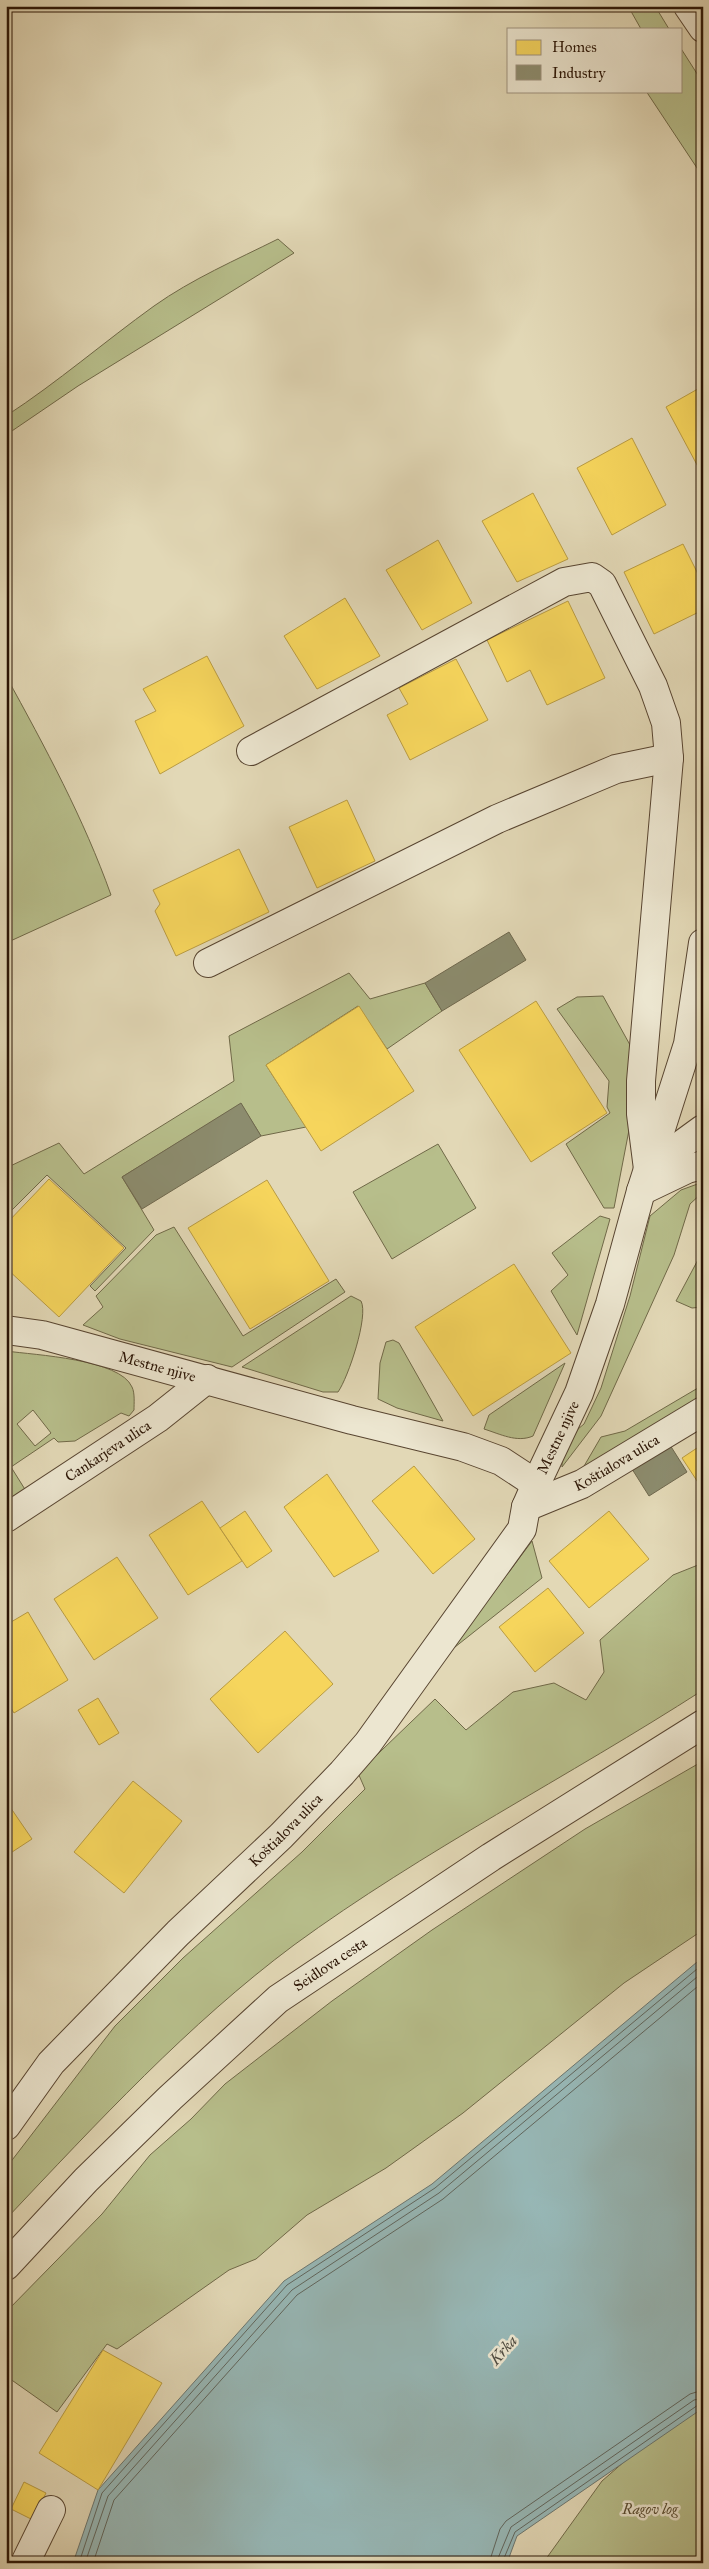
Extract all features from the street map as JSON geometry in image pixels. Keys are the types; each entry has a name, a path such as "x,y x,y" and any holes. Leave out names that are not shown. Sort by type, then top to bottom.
{"street":[{"path":"688,6 703,28"},
{"path":"252,751 564,582 592,577 602,584 654,686 666,723 669,758 641,1081 644,1180"},
{"path":"208,963 497,819 616,769 669,758"},
{"name":"Mestne njive","path":"6,1330 42,1335 463,1447 501,1461 531,1495 585,1375 610,1304 644,1180 688,1044 703,943"},
{"path":"644,1180 703,1129"},
{"path":"644,1180 703,1165"},
{"name":"Cankarjeva ulica","path":"6,1518 158,1418 207,1380"},
{"name":"Koštialova ulica","path":"6,2126 51,2063 178,1933 300,1816 368,1743 522,1529 531,1495 582,1484 703,1412"},
{"name":"Seidlova cesta","path":"6,2266 86,2180 170,2098 278,1999 491,1857 703,1724"},
{"path":"24,2563 51,2510"}],"green space":[{"path":"628,6 655,6 668,28 640,28"},
{"path":"682,50 703,83 703,177 647,92 682,92"},
{"path":"278,239 294,253 78,386 6,435 6,416 44,390 154,306 199,278"},
{"path":"6,676 76,811 111,895 6,943"},
{"path":"349,973 370,999 425,983 442,1011 387,1049 358,1006 266,1065 306,1127 261,1136 241,1104 122,1177 154,1230 95,1291 90,1286 126,1248 47,1175 6,1216 6,1168 59,1143 84,1174 234,1081 229,1036"},
{"path":"603,996 635,1054 629,1130 614,1208 604,1208 566,1144 610,1113 607,1107 609,1081 557,1009 577,997"},
{"path":"438,1144 476,1208 392,1259 353,1192"},
{"path":"703,1182 703,1192 690,1204 674,1255 601,1416 562,1467 562,1458 578,1429 584,1424 601,1388 630,1296 650,1216 681,1190"},
{"path":"600,1216 610,1219 577,1335 551,1291 568,1275 552,1253"},
{"path":"174,1227 243,1336 336,1279 345,1292 232,1367 120,1339 83,1325 103,1307 96,1296 156,1235"},
{"path":"700,1256 703,1267 703,1307 692,1308 676,1301"},
{"path":"351,1296 361,1301 363,1309 362,1320 352,1361 338,1392 323,1392 242,1367"},
{"path":"393,1340 399,1343 443,1421 397,1408 378,1399 380,1363 386,1342"},
{"path":"6,1351 95,1364 111,1370 124,1378 132,1387 134,1395 134,1410 129,1416 121,1413 75,1441 58,1442 54,1438 11,1467 26,1491 6,1503","holes":["33,1410 51,1433 35,1446 17,1424"]},
{"path":"565,1363 533,1436 521,1439 484,1429 489,1415"},
{"path":"703,1385 703,1402 580,1473 601,1437 625,1431"},
{"path":"532,1541 542,1578 450,1651"},
{"path":"703,1563 703,1690 394,1877 294,1945 180,2041 109,2111 6,2219 6,2168 115,2026 183,1958 302,1852 365,1789 358,1773 435,1699 466,1730 513,1692 554,1683 586,1700 604,1672 600,1640 673,1575"},
{"path":"703,1761 703,1930 624,1983 463,2113 386,2168 307,2215 256,2259 229,2270 117,2349 107,2344 57,2412 6,2376 6,2312 102,2214 150,2155 191,2119 225,2084 332,2001 432,1930 585,1829"},
{"name":"Ragov log","path":"703,2393 703,2563 543,2563 602,2481"}],"water":[{"name":"Krka","path":"703,1957 703,2408 517,2536 507,2563 73,2563 98,2490 284,2281 432,2184"}],"building: Homes":[{"path":"703,386 703,476 666,407"},
{"path":"632,438 666,505 612,535 577,468"},
{"path":"533,493 568,559 517,582 482,521"},
{"path":"438,540 472,603 422,630 386,570"},
{"path":"683,544 703,584 703,610 654,634 624,572"},
{"path":"345,598 380,656 317,689 284,636"},
{"path":"568,601 605,678 547,705 530,670 507,682 487,640"},
{"path":"207,656 244,726 160,774 135,721 156,711 143,689"},
{"path":"456,659 488,720 410,760 387,715 408,704 399,688"},
{"path":"347,800 375,861 317,888 289,827"},
{"path":"239,849 269,912 176,956 155,911 160,904 153,890"},
{"path":"536,1001 607,1113 531,1162 459,1050"},
{"path":"359,1006 414,1091 321,1151 266,1065"},
{"path":"49,1179 124,1248 59,1317 6,1268 6,1224"},
{"path":"267,1180 329,1281 250,1329 188,1228"},
{"path":"514,1264 571,1353 473,1416 415,1327"},
{"path":"703,1444 703,1490 682,1458"},
{"path":"414,1466 475,1539 433,1574 372,1501"},
{"path":"327,1474 379,1551 334,1577 284,1507"},
{"path":"202,1501 242,1561 188,1595 149,1535"},
{"path":"245,1511 272,1551 247,1568 220,1528"},
{"path":"609,1511 649,1559 589,1608 549,1561"},
{"path":"117,1557 158,1618 94,1660 54,1599"},
{"path":"548,1588 584,1633 535,1672 499,1627"},
{"path":"28,1612 68,1680 14,1713 6,1700 6,1625"},
{"path":"285,1631 333,1684 258,1753 210,1699"},
{"path":"98,1698 119,1733 99,1745 78,1710"},
{"path":"133,1781 182,1821 124,1893 74,1852"},
{"path":"6,1801 32,1839 6,1856"},
{"path":"103,2350 162,2383 98,2490 39,2453"},
{"path":"24,2482 46,2493 33,2520 11,2509"}],"building: Industry":[{"path":"509,932 526,960 442,1011 425,983"},
{"path":"241,1103 261,1136 142,1209 122,1177"},
{"path":"670,1445 687,1472 649,1496 632,1469"}]}
